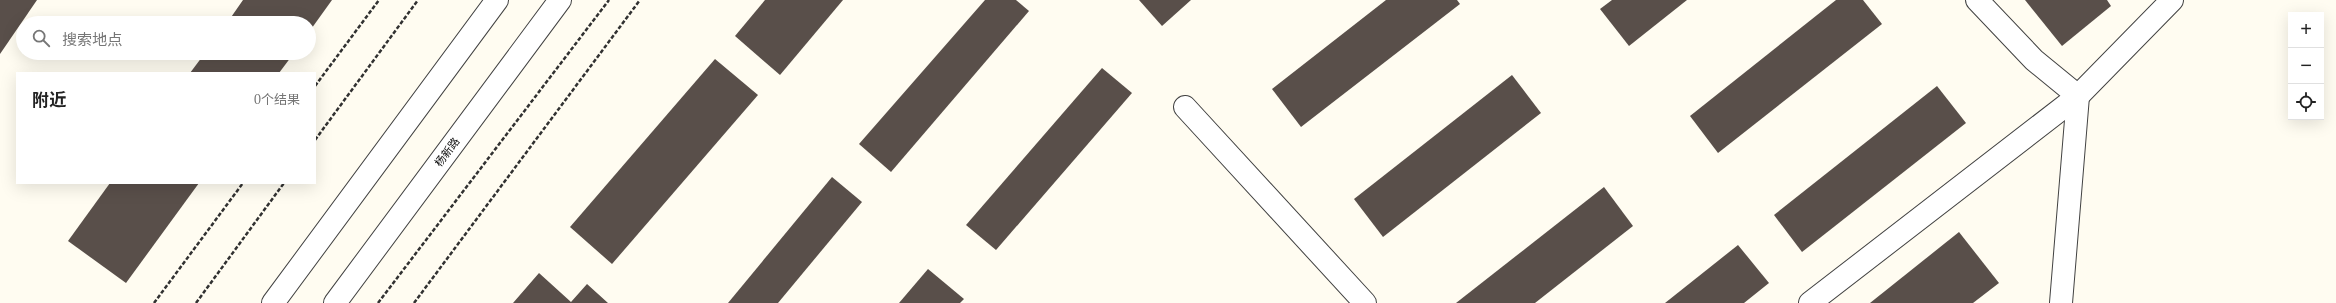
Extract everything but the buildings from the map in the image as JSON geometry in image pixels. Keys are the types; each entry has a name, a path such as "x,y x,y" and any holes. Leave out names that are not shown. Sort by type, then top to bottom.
{"street":[{"path":"273,303 497,0"},
{"name":"杨新路","path":"335,303 560,0"},
{"path":"1977,0 2034,60 2078,96"},
{"path":"1810,303 2078,96 2172,0"},
{"path":"2061,303 2078,96"},
{"path":"1184,107 1365,303"}],"path":[{"path":"316,85 378,0"},
{"path":"316,139 418,0"},
{"path":"378,303 609,0"},
{"path":"414,303 640,0"},
{"path":"154,303 242,184"},
{"path":"196,303 283,184"}]}
